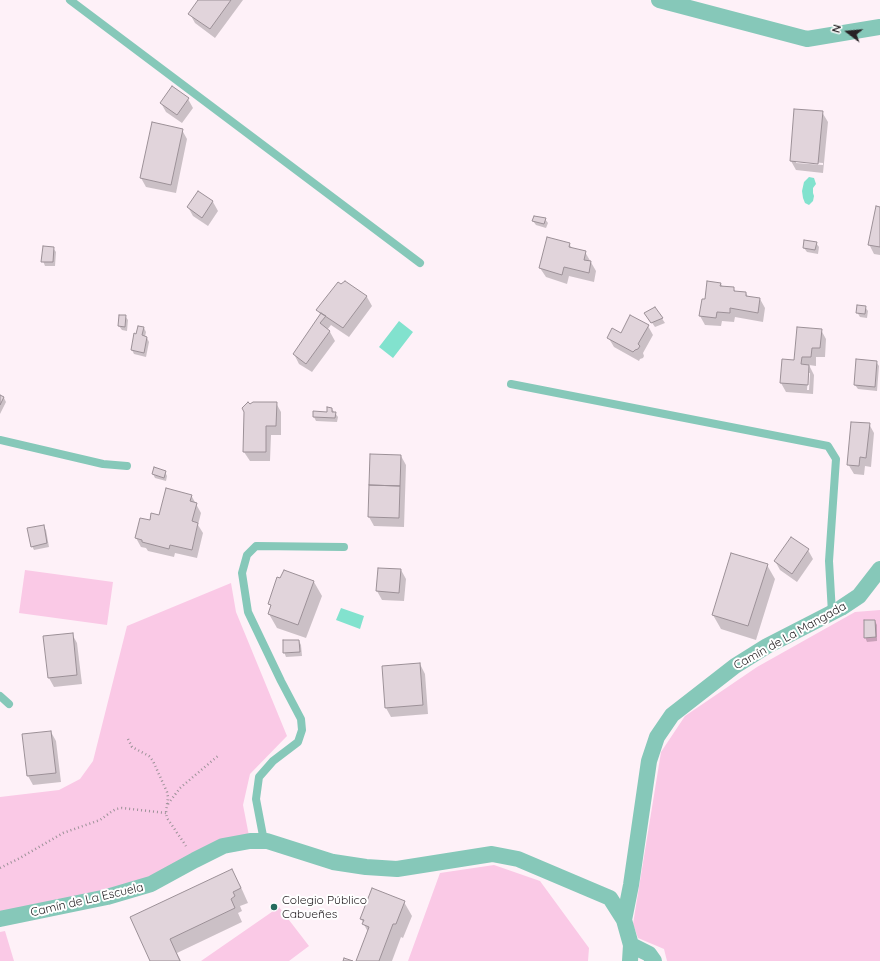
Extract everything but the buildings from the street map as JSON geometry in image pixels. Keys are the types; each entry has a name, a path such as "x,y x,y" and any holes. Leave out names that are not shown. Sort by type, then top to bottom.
{"street":[{"path":"659,0 807,39 880,27"},
{"name":"Camín de La Mangada","path":"624,920 631,885 649,761 657,736 672,715 735,666 767,646 832,613 860,596 880,569"},
{"name":"Camín de La Escuela","path":"0,919 107,897 151,884 223,846 250,841 267,841 333,862 397,870 492,854 518,859 610,898 624,920 632,945 630,961"},
{"path":"632,945 649,954 654,961"}],"lane":[{"path":"70,0 420,263"},
{"path":"511,384 828,446 836,459 829,561 832,613"},
{"path":"0,440 103,464 127,466"},
{"path":"264,841 256,799 259,777 273,761 298,742 302,730 301,719 248,612 242,573 247,555 256,546 344,547"},
{"path":"0,696 9,704"}],"path":[{"path":"128,739 132,747 149,756 153,761 167,792 167,818 195,860"},
{"path":"168,805 180,788 219,755"},
{"path":"0,868 63,833 100,820 116,809 122,808 166,813"}],"shaded area":[{"path":"809,177 814,178 816,184 813,188 813,201 809,205 805,203 802,191 804,182"},
{"path":"399,321 413,332 393,358 379,347"},
{"path":"25,570 113,582 107,625 19,613"},
{"path":"231,583 236,612 287,736 250,774 243,805 250,841 151,884 0,919 0,797 59,790 80,779 93,761 127,626"},
{"path":"341,608 364,616 360,629 336,620"},
{"path":"880,610 880,961 667,961 664,949 638,938 633,924 661,752 685,716 757,667 855,612"},
{"path":"494,865 540,881 589,948 588,961 408,961 440,873"},
{"path":"279,907 309,946 289,961 201,961"},
{"path":"5,931 14,961 0,961 0,932"}],"place":[{"name":"Colegio Público Cabueñes","path":"274,907"}]}
